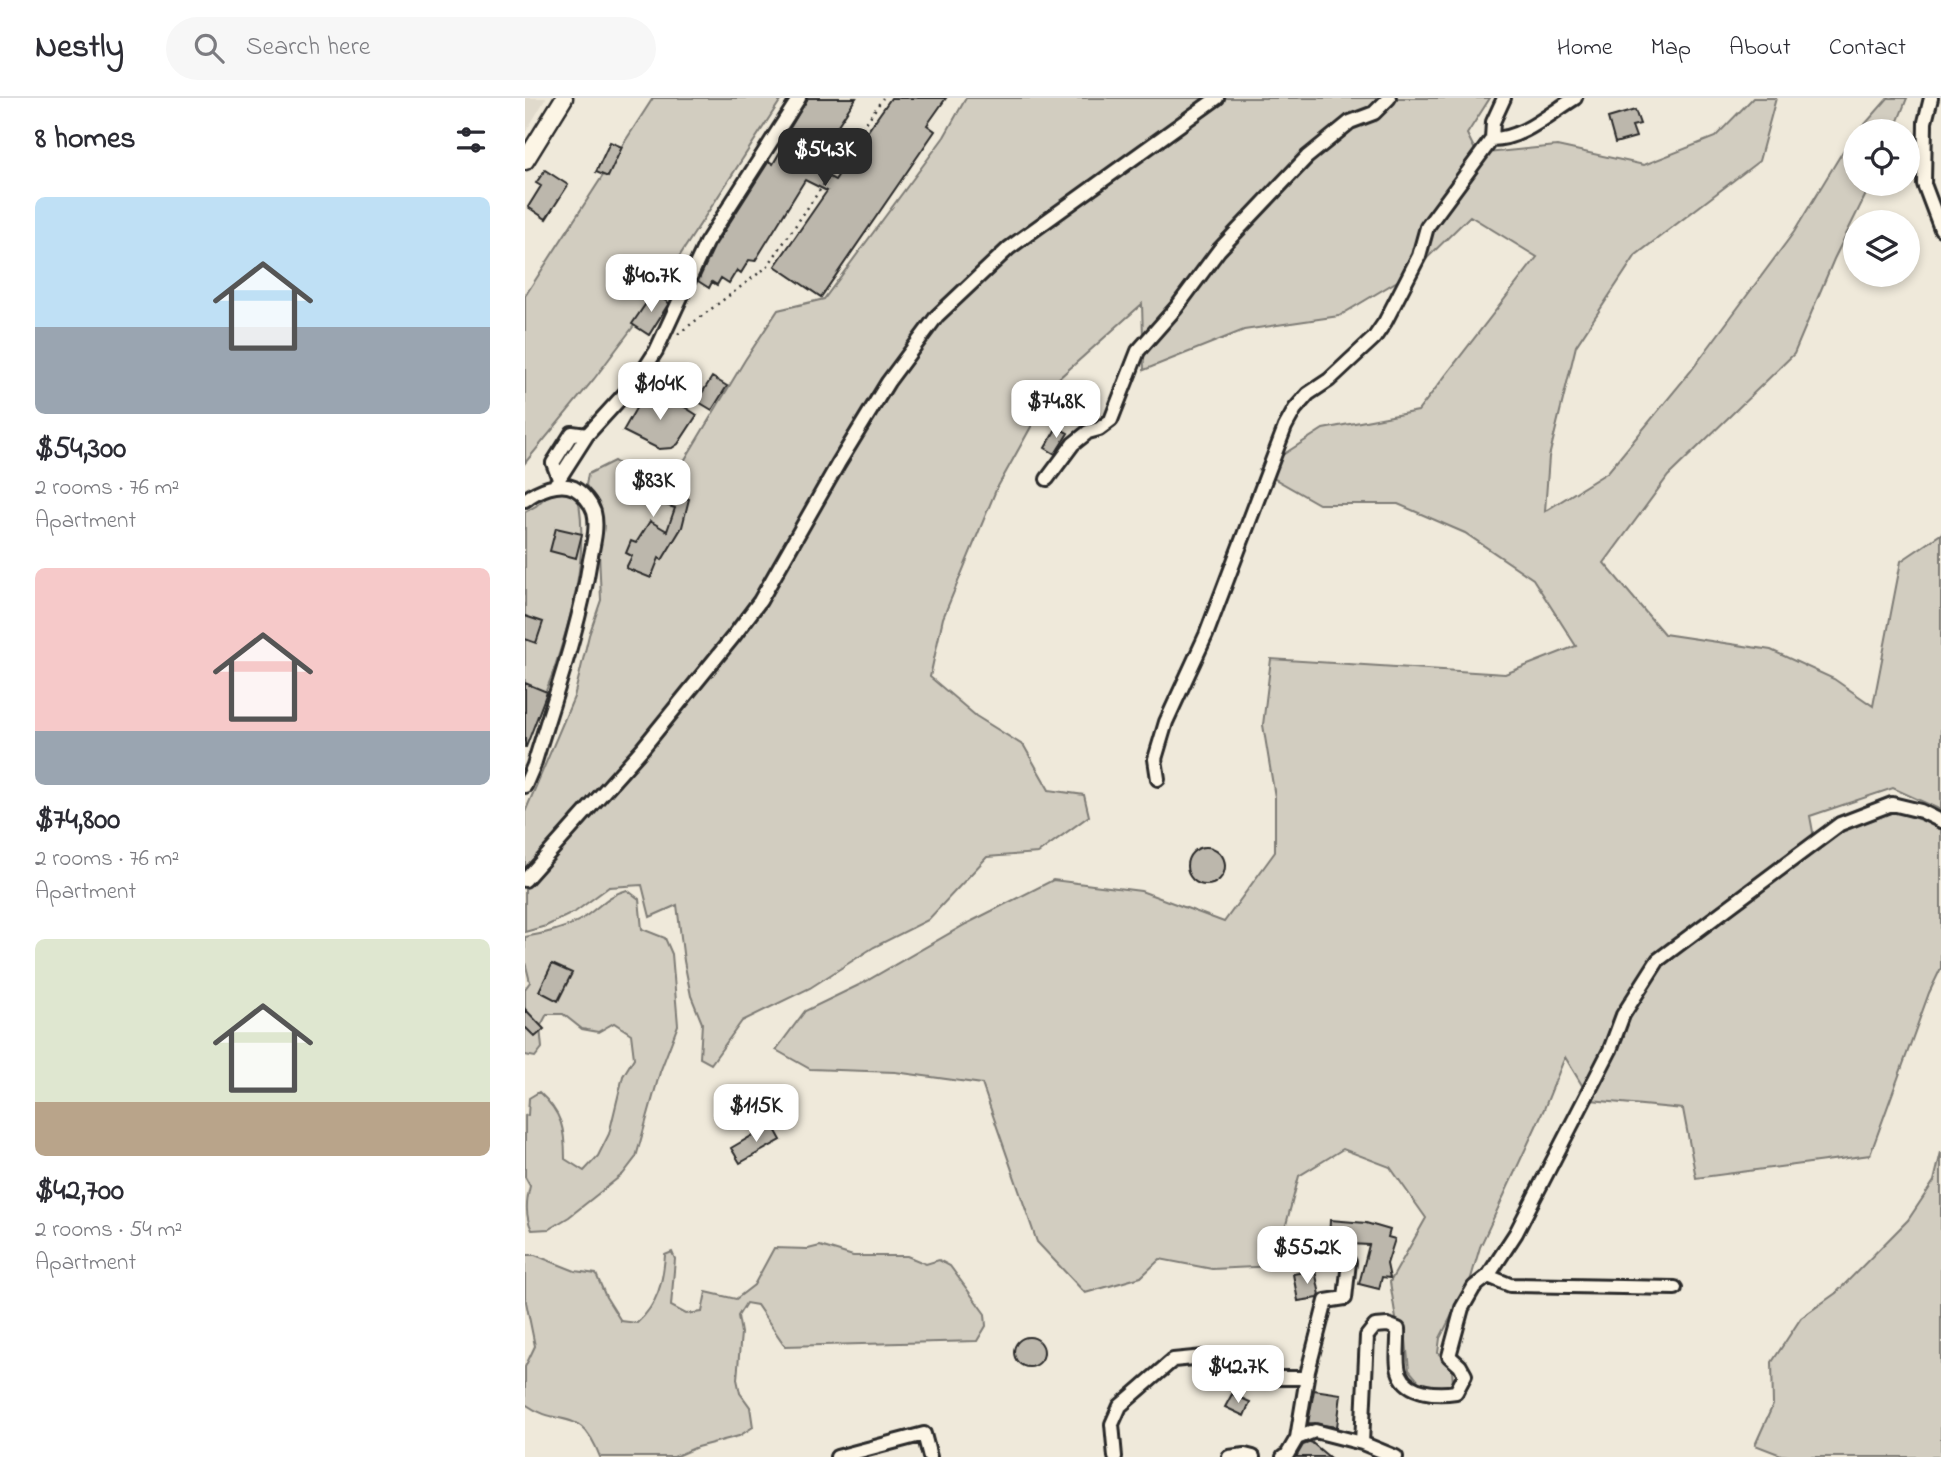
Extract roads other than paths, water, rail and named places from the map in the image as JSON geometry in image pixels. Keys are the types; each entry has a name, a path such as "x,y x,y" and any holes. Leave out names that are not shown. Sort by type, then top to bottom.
{"street":[{"path":"525,162 564,98"},
{"path":"525,500 557,482 587,435 638,379 656,351 706,243 799,98"},
{"path":"525,880 642,749 754,610 888,382 937,316 1009,248 1217,98"},
{"path":"1047,479 1073,444 1087,432 1099,429 1111,420 1138,351 1176,308 1219,250 1307,157 1350,122 1374,113 1389,98"},
{"path":"1158,779 1155,759 1166,722 1206,635 1277,447 1295,409 1308,394 1329,380 1374,338 1385,322 1419,256 1427,228 1492,139 1493,122 1504,98"},
{"path":"1492,139 1507,139 1575,98"},
{"path":"1931,98 1925,122 1924,184 1941,229"},
{"path":"525,786 534,765 579,615 595,534 594,513 590,502 579,491 557,482"},
{"path":"1361,1443 1367,1336 1375,1326 1388,1325 1398,1329 1399,1372 1406,1384 1418,1390 1447,1394 1456,1392 1465,1375 1449,1356 1462,1308 1474,1287 1487,1276 1516,1233 1610,1050 1623,1015 1658,960 1840,824 1892,804 1921,811 1941,821"},
{"path":"1283,1457 1297,1438 1307,1378 1326,1301 1345,1298 1349,1262"},
{"path":"1487,1276 1510,1285 1675,1288"},
{"path":"1115,1457 1111,1424 1120,1406 1173,1360 1204,1357 1249,1378 1307,1378"},
{"path":"1297,1438 1315,1431 1361,1443 1396,1457"},
{"path":"837,1457 872,1453 924,1434 930,1457"},
{"path":"1229,1457 1253,1457"}]}
